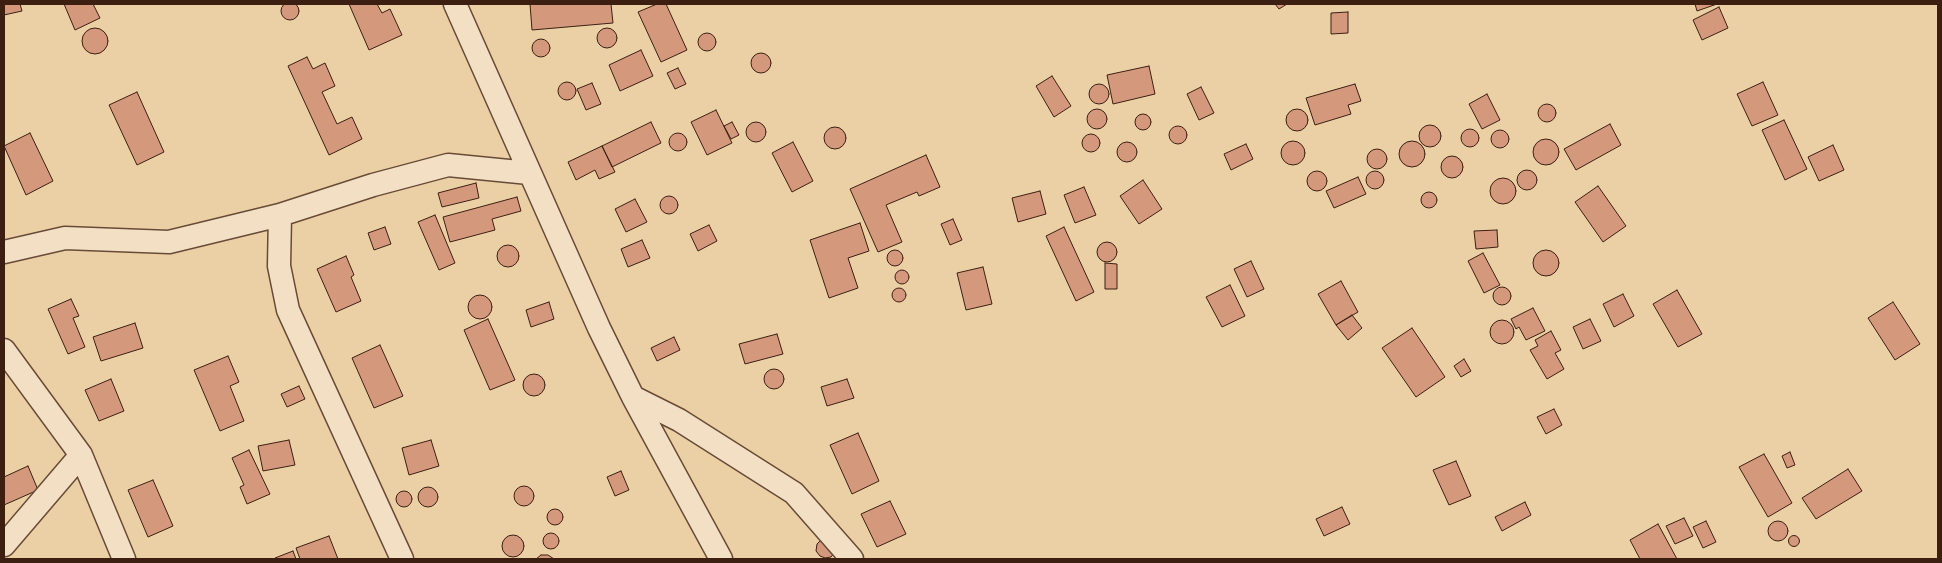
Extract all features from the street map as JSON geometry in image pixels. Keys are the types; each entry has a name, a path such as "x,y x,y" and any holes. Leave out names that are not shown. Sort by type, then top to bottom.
{"street":[{"path":"455,4 529,173 633,397 721,559"},
{"path":"4,252 65,238 169,242 280,215 373,185 448,164 529,173"},
{"path":"280,215 279,266 288,310 402,559"},
{"path":"4,350 81,455 124,559"},
{"path":"633,397 680,420 794,493 852,559"},
{"path":"4,545 81,455"}],"building":[{"path":"290,2 296,5 299,11 296,17 290,20 284,17 281,11 284,5"},
{"path":"4,4 20,4 22,11 4,15"},
{"path":"64,4 93,4 100,18 75,30"},
{"path":"349,4 377,4 382,13 390,9 402,35 369,50"},
{"path":"530,4 611,4 613,23 532,30"},
{"path":"657,4 666,4 687,50 661,62 638,12"},
{"path":"1275,4 1287,4 1279,9"},
{"path":"1695,4 1717,4 1697,11"},
{"path":"1719,7 1728,28 1702,40 1693,20"},
{"path":"1348,12 1348,33 1331,34 1331,13"},
{"path":"95,28 104,32 108,41 104,50 95,54 86,50 82,41 86,32"},
{"path":"603,28 611,28 617,34 617,42 611,48 603,48 597,42 597,34"},
{"path":"703,33 711,33 716,38 714,49 703,51 698,46 698,38"},
{"path":"541,39 547,42 550,48 547,54 541,57 535,54 532,48 535,42"},
{"path":"641,50 653,76 620,91 609,65"},
{"path":"761,53 768,56 771,63 768,70 761,73 754,70 751,63 754,56"},
{"path":"307,57 313,69 325,63 335,86 322,92 337,124 352,117 362,139 329,155 288,66"},
{"path":"1149,66 1155,94 1113,104 1107,75"},
{"path":"678,68 686,84 675,89 667,73"},
{"path":"1052,76 1071,106 1054,117 1036,86"},
{"path":"563,82 571,82 576,87 574,98 563,100 558,95 558,87"},
{"path":"1763,82 1778,115 1752,126 1737,94"},
{"path":"592,83 601,104 586,110 577,89"},
{"path":"1099,84 1106,87 1109,94 1106,101 1099,104 1092,101 1089,94 1092,87"},
{"path":"1355,84 1361,101 1348,105 1351,114 1315,125 1306,98"},
{"path":"1201,87 1214,113 1199,120 1187,94"},
{"path":"137,92 164,152 137,165 109,105"},
{"path":"1487,94 1500,120 1482,129 1469,104"},
{"path":"1543,104 1551,104 1556,109 1554,120 1543,122 1538,117 1538,109"},
{"path":"1097,109 1104,112 1107,119 1104,126 1097,129 1090,126 1087,119 1090,112"},
{"path":"1297,109 1305,112 1308,120 1305,128 1297,131 1289,128 1286,120 1289,112"},
{"path":"716,110 732,143 707,155 691,122"},
{"path":"1140,114 1146,114 1151,119 1149,128 1140,130 1135,125 1135,119"},
{"path":"1784,120 1807,169 1785,180 1762,130"},
{"path":"651,122 661,143 612,167 602,146"},
{"path":"732,122 739,135 731,139 724,126"},
{"path":"756,122 763,125 766,132 763,139 756,142 749,139 746,132 749,125"},
{"path":"1610,124 1621,145 1576,170 1564,149"},
{"path":"1426,125 1434,125 1441,132 1441,140 1434,147 1426,147 1419,140 1419,132"},
{"path":"1178,126 1186,131 1187,135 1182,143 1178,144 1170,139 1169,135 1174,127"},
{"path":"835,127 843,130 846,138 843,146 835,149 827,146 824,138 827,130"},
{"path":"1466,129 1474,129 1479,134 1477,145 1466,147 1461,142 1461,134"},
{"path":"1500,130 1506,133 1509,139 1506,145 1500,148 1494,145 1491,139 1494,133"},
{"path":"30,133 53,181 26,195 4,146"},
{"path":"674,133 682,133 687,138 685,149 674,151 669,146 669,138"},
{"path":"1087,134 1095,134 1100,139 1098,150 1087,152 1082,147 1082,139"},
{"path":"1546,139 1555,143 1559,152 1555,161 1546,165 1537,161 1533,152 1537,143"},
{"path":"1293,141 1298,142 1304,148 1304,158 1298,164 1293,165 1288,164 1282,158 1281,153 1282,148 1288,142"},
{"path":"1412,141 1421,145 1425,154 1421,163 1412,167 1403,163 1399,154 1403,145"},
{"path":"793,142 813,181 792,192 772,153"},
{"path":"1127,142 1134,145 1137,152 1134,159 1127,162 1120,159 1117,152 1120,145"},
{"path":"1246,144 1253,159 1231,170 1224,154"},
{"path":"1833,145 1844,170 1819,181 1808,157"},
{"path":"602,146 615,172 599,179 595,170 576,180 568,162"},
{"path":"1377,149 1384,152 1387,159 1384,166 1377,169 1370,166 1367,159 1370,152"},
{"path":"926,155 940,187 919,196 917,192 886,205 902,242 878,252 850,189"},
{"path":"1452,156 1460,159 1463,167 1460,175 1452,178 1444,175 1441,167 1444,159"},
{"path":"1527,170 1534,173 1537,180 1534,187 1527,190 1520,187 1517,180 1520,173"},
{"path":"1317,171 1324,174 1327,181 1324,188 1317,191 1310,188 1307,181 1310,174"},
{"path":"1375,171 1381,174 1384,180 1381,186 1375,189 1369,186 1366,180 1369,174"},
{"path":"1358,177 1366,194 1334,208 1326,191"},
{"path":"1503,178 1512,182 1516,191 1512,200 1503,204 1494,200 1490,191 1494,182"},
{"path":"1143,180 1162,209 1139,224 1120,196"},
{"path":"476,183 479,198 442,207 438,193"},
{"path":"1598,186 1626,226 1603,242 1575,202"},
{"path":"1084,187 1096,215 1075,223 1064,195"},
{"path":"1040,191 1046,214 1018,222 1012,198"},
{"path":"1426,192 1432,192 1437,197 1435,206 1426,208 1421,203 1421,197"},
{"path":"669,196 675,199 678,205 675,211 669,214 663,211 660,205 663,199"},
{"path":"517,197 521,211 492,219 495,230 450,242 443,217"},
{"path":"635,199 647,222 626,232 615,209"},
{"path":"435,215 455,263 439,270 418,222"},
{"path":"953,219 962,240 950,245 941,224"},
{"path":"860,223 869,251 848,258 858,288 829,298 810,240"},
{"path":"709,225 717,241 698,251 690,234"},
{"path":"385,227 391,244 374,250 368,233"},
{"path":"1064,227 1094,292 1076,301 1046,236"},
{"path":"1497,230 1498,247 1476,249 1474,231"},
{"path":"642,240 650,258 628,267 621,249"},
{"path":"1107,242 1114,245 1117,252 1114,259 1107,262 1100,259 1097,252 1100,245"},
{"path":"508,245 518,252 519,256 512,266 508,267 498,260 497,256 504,246"},
{"path":"892,250 898,250 903,255 901,264 892,266 887,261 887,255"},
{"path":"1546,250 1555,254 1559,263 1555,272 1546,276 1537,272 1533,263 1537,254"},
{"path":"1483,253 1500,285 1484,293 1468,261"},
{"path":"346,256 354,275 351,277 361,301 336,312 317,269"},
{"path":"1251,261 1264,289 1247,297 1234,269"},
{"path":"1105,263 1117,264 1117,289 1105,289"},
{"path":"983,267 992,304 966,310 957,273"},
{"path":"899,270 905,270 909,277 905,284 899,284 895,280 895,274"},
{"path":"1341,281 1358,312 1336,325 1318,294"},
{"path":"1230,285 1245,316 1222,327 1206,297"},
{"path":"1502,287 1508,290 1511,296 1508,302 1502,305 1496,302 1493,296 1496,290"},
{"path":"899,288 904,290 906,295 904,300 899,302 894,300 892,295 894,290"},
{"path":"1677,290 1702,334 1678,347 1653,304"},
{"path":"1623,294 1634,316 1614,327 1603,304"},
{"path":"480,295 485,296 491,302 491,312 485,318 480,319 475,318 469,312 468,307 469,302 475,296"},
{"path":"71,299 79,316 73,318 85,347 68,354 48,309"},
{"path":"549,302 554,319 531,327 526,310"},
{"path":"1893,302 1920,344 1895,360 1868,318"},
{"path":"1533,308 1545,331 1526,340 1519,327 1516,329 1511,319"},
{"path":"1352,315 1362,328 1348,340 1336,325"},
{"path":"488,319 515,380 490,390 464,330"},
{"path":"1590,319 1601,341 1583,349 1573,327"},
{"path":"1502,320 1510,324 1514,332 1510,340 1502,344 1494,340 1490,332 1494,324"},
{"path":"135,323 143,348 101,361 93,337"},
{"path":"1412,328 1445,377 1416,397 1382,348"},
{"path":"1551,331 1561,350 1555,353 1564,369 1547,379 1530,350 1538,346 1535,340"},
{"path":"777,334 783,354 745,364 739,344"},
{"path":"674,337 680,350 657,361 651,348"},
{"path":"380,345 403,396 374,408 352,358"},
{"path":"228,356 239,382 230,386 244,421 220,431 194,370"},
{"path":"1464,359 1471,371 1461,377 1454,366"},
{"path":"774,369 781,372 784,379 781,386 774,389 767,386 764,379 767,372"},
{"path":"534,374 542,377 545,385 542,393 534,396 526,393 523,385 526,377"},
{"path":"111,379 124,411 99,421 85,390"},
{"path":"847,379 854,398 827,406 821,387"},
{"path":"299,386 305,399 287,407 281,394"},
{"path":"1554,409 1562,425 1546,434 1537,417"},
{"path":"858,433 879,481 852,494 830,445"},
{"path":"289,440 295,465 263,471 258,446"},
{"path":"431,440 439,466 409,475 402,448"},
{"path":"249,450 270,494 247,504 240,487 244,485 232,458"},
{"path":"1790,452 1795,465 1787,468 1782,456"},
{"path":"1764,454 1792,503 1768,517 1739,467"},
{"path":"1456,461 1471,496 1449,505 1433,470"},
{"path":"28,466 38,490 4,505 4,477"},
{"path":"1848,469 1862,491 1816,519 1802,498"},
{"path":"621,471 629,490 615,496 607,477"},
{"path":"153,480 173,526 148,537 128,490"},
{"path":"524,486 531,489 534,496 531,503 524,506 517,503 514,496 517,489"},
{"path":"424,487 432,487 438,493 438,501 432,507 424,507 418,501 418,493"},
{"path":"401,491 407,491 412,496 410,505 401,507 396,502 396,496"},
{"path":"890,501 906,534 877,547 861,514"},
{"path":"1525,502 1531,515 1502,531 1495,517"},
{"path":"1342,507 1350,524 1324,536 1316,519"},
{"path":"555,509 563,517 555,525 547,517"},
{"path":"1684,518 1693,536 1675,544 1666,526"},
{"path":"1706,521 1716,542 1703,548 1693,527"},
{"path":"1778,521 1785,524 1788,531 1785,538 1778,541 1771,538 1768,531 1771,524"},
{"path":"1658,524 1677,559 1640,559 1630,540"},
{"path":"551,533 557,535 559,541 557,547 551,549 545,547 543,541 545,535"},
{"path":"513,535 521,538 524,546 521,554 513,557 505,554 502,546 505,538"},
{"path":"329,536 338,559 300,559 296,548"},
{"path":"1792,536 1796,536 1799,541 1798,545 1792,546 1789,543 1789,539"},
{"path":"821,540 835,552 831,557 825,558 820,556 816,551 817,544"},
{"path":"293,551 296,559 275,559 275,558"},
{"path":"541,555 548,555 554,559 536,559"}]}
